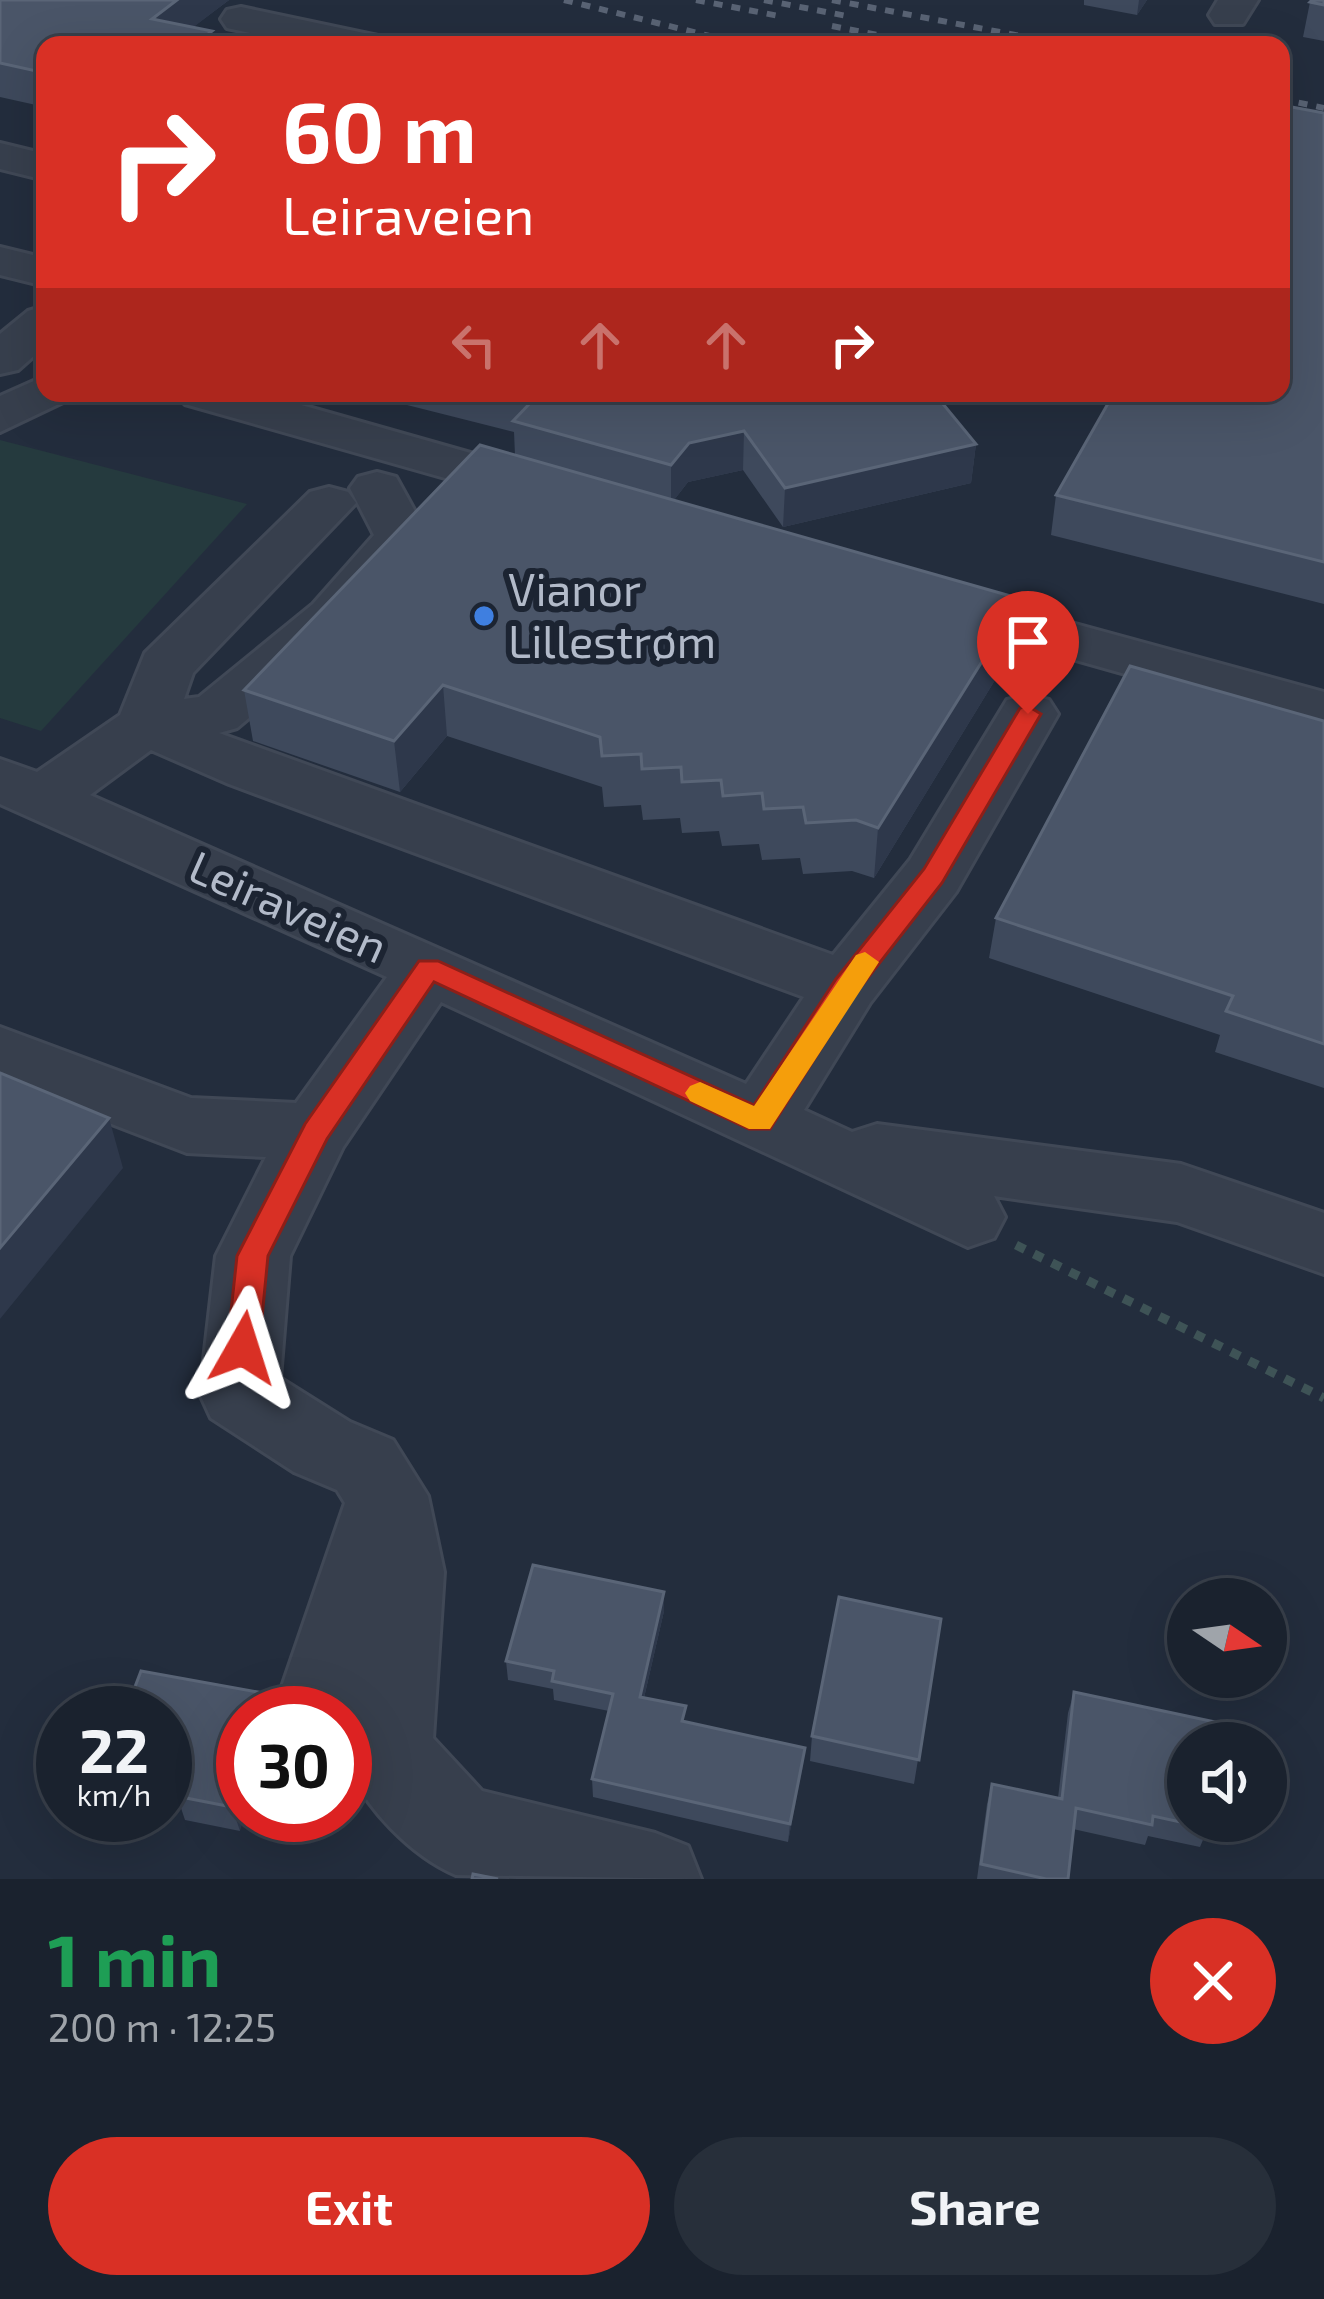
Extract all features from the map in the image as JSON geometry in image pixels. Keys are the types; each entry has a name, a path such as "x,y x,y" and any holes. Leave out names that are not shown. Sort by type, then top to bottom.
{"street":[{"path":"241,19 289,36"},
{"path":"0,156 36,164"},
{"path":"0,261 36,270"},
{"path":"0,359 36,329"},
{"path":"0,417 36,396"},
{"path":"234,402 591,504"},
{"path":"21,790 146,725 216,714 333,617 388,558 401,535 353,495 166,666 146,725"},
{"path":"888,589 1324,711"},
{"path":"1028,714 933,876 846,986 783,1132 1181,1193 1324,1244"},
{"path":"146,725 251,770 846,986"},
{"name":"Leiraveien","path":"21,790 429,968 968,1216"},
{"path":"429,968 315,1132 253,1256 238,1394 322,1447 365,1465 387,1496 402,1572 388,1753 456,1830 655,1879"},
{"path":"0,1053 187,1125 315,1132"},
{"path":"326,1686 387,1496"}],"path":[{"path":"968,1216 1062,1270 1324,1398"}],"green space":[{"path":"0,440 247,504 41,731 0,718"}],"building":[{"path":"0,0 177,0 152,19 212,31 206,36 36,36 36,71 0,63"},
{"path":"1290,107 1324,113 1324,562 1056,495 1109,402 1290,402"},
{"path":"531,402 941,402 976,444 785,488 744,431 689,443 671,465 513,421"},
{"path":"480,445 1021,599 878,828 856,820 806,823 803,807 764,809 762,793 723,796 721,780 682,782 681,767 642,769 641,754 602,756 600,737 443,685 394,741 244,690"},
{"path":"1130,666 1324,721 1324,1044 1226,1011 1233,996 996,918"},
{"path":"0,1073 109,1118 0,1248"},
{"path":"533,1565 664,1592 640,1697 686,1706 682,1721 805,1748 790,1824 592,1779 613,1694 552,1681 554,1671 506,1661"},
{"path":"839,1597 941,1619 919,1760 812,1736"},
{"path":"141,1671 224,1686 216,1686 216,1804 192,1799 192,1686 135,1686"},
{"path":"1074,1692 1215,1722 1167,1722 1167,1819 1153,1816 1152,1825 1076,1808 1068,1879 1046,1879 981,1864 992,1784 1062,1799"}],"railway":[{"path":"564,0 710,36"},
{"path":"696,0 779,16"},
{"path":"764,0 852,17"},
{"path":"832,0 1021,36"},
{"path":"832,26 883,36"},
{"path":"1290,101 1324,108"}],"slow traffic":[{"path":"700,1093 760,1121 865,962"}],"place":[{"name":"Vianor Lillestrøm","path":"484,616"}],"route":[{"path":"243,1348 253,1256 315,1132 429,968 760,1121 846,986 933,876 1028,714"}]}
